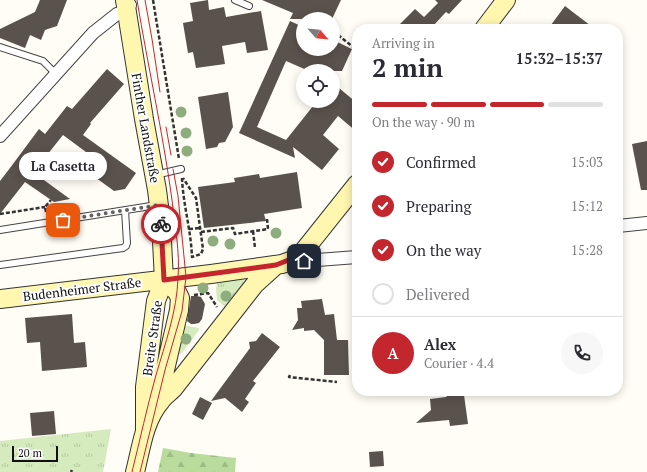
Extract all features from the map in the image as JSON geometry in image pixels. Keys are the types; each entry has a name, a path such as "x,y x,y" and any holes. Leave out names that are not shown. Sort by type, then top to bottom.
{"main road":[{"path":"488,24 506,0"},
{"name":"Finther Landstraße","path":"128,4 159,205 164,280"},
{"path":"276,265 296,257 306,247 352,190"},
{"name":"Budenheimer Straße","path":"0,299 276,265"},
{"name":"Breite Straße","path":"145,431 160,402 173,389 255,284 276,265"},
{"name":"Breite Straße","path":"135,472 145,431 146,387 156,301 164,280 177,292 180,298 179,310 165,370 160,402"},
{"path":"146,387 160,402"}],"street":[{"path":"0,136 93,33 128,4"},
{"path":"623,225 647,223"},
{"path":"296,257 304,261 352,257"}],"lane":[{"path":"235,0 249,6"},
{"path":"0,47 43,61 56,74"},
{"path":"154,175 181,169"},
{"path":"0,230 159,205"},
{"path":"0,265 123,248 128,243 125,210"}],"path":[{"path":"153,0 181,169 183,189 192,257 201,254 203,249 201,232 196,198 182,177"},
{"path":"340,37 352,46"},
{"path":"0,214 45,207 51,200"},
{"path":"45,207 46,211"},
{"path":"201,232 233,228 235,234 268,229 267,219"},
{"path":"189,229 200,228"},
{"path":"254,231 255,248"},
{"path":"192,296 208,293 217,308"},
{"path":"290,375 288,377 337,382"}],"green space":[{"path":"240,278 244,280 245,283 227,308 217,300 217,282"},
{"path":"182,325 199,328 199,330 181,354 177,353"},
{"path":"111,429 103,472 0,472 0,441"},
{"path":"163,448 236,458 235,472 158,472"}],"building":[{"path":"40,0 67,0 57,26 45,30 41,40 30,35 25,48 0,38 0,29 35,12"},
{"path":"208,0 209,10 224,7 226,17 261,11 268,50 247,53 245,42 222,46 225,64 196,68 193,52 188,53 183,23 193,21 190,3"},
{"path":"262,0 341,0 335,12 296,12 296,19 290,19 293,13"},
{"path":"435,0 462,0 449,14 446,12 435,24 400,24 415,9 424,17 438,3"},
{"path":"565,6 588,24 552,24"},
{"path":"290,21 296,24 296,56 340,56 340,43 352,49 342,71 340,71 340,64 296,64 296,65 286,61 257,127 286,140 311,108 340,108 340,89 352,99 352,128 338,116 323,135 339,149 322,170 293,147 295,158 239,133"},
{"path":"107,69 124,84 90,123 91,124 83,135 136,173 125,189 114,191 77,164 86,152 63,135 39,165 42,168 37,175 70,199 54,202 25,182 0,214 0,181 39,129 45,134 67,106 72,109"},
{"path":"228,92 233,127 225,142 219,143 217,147 206,149 198,97"},
{"path":"647,141 647,190 641,190 632,144"},
{"path":"297,172 302,208 264,214 266,221 204,228 198,187 235,182 234,178 259,174 260,178"},
{"path":"191,296 201,297 205,304 202,319 199,323 194,324 187,321"},
{"path":"322,299 325,315 334,314 337,340 348,340 349,375 324,375 324,340 314,330 304,331 304,328 292,330 298,320 297,308 302,308 301,301"},
{"path":"72,314 74,343 85,342 87,367 42,371 40,342 27,343 25,318"},
{"path":"262,333 280,347 253,381 256,383 245,399 249,402 242,412 225,398 211,401 250,348 249,342 256,341"},
{"path":"464,396 468,424 450,426 449,420 416,423 431,410 430,399"},
{"path":"200,397 212,403 203,420 192,414"},
{"path":"54,411 56,434 32,436 30,413"},
{"path":"383,451 384,466 370,467 369,452"}],"tram line":[{"path":"132,472 173,315 177,290 178,268 177,239 172,200 137,0"},
{"path":"145,0 160,92"},
{"path":"166,127 171,155"},
{"path":"140,472 165,370 182,311 186,277 178,196 173,169"}],"way so far":[{"path":"63,220 159,205 161,224"}],"place":[{"name":"La Casetta","path":"63,220"}],"route":[{"path":"161,224 164,280 260,268 282,264 296,257 304,261"}]}
